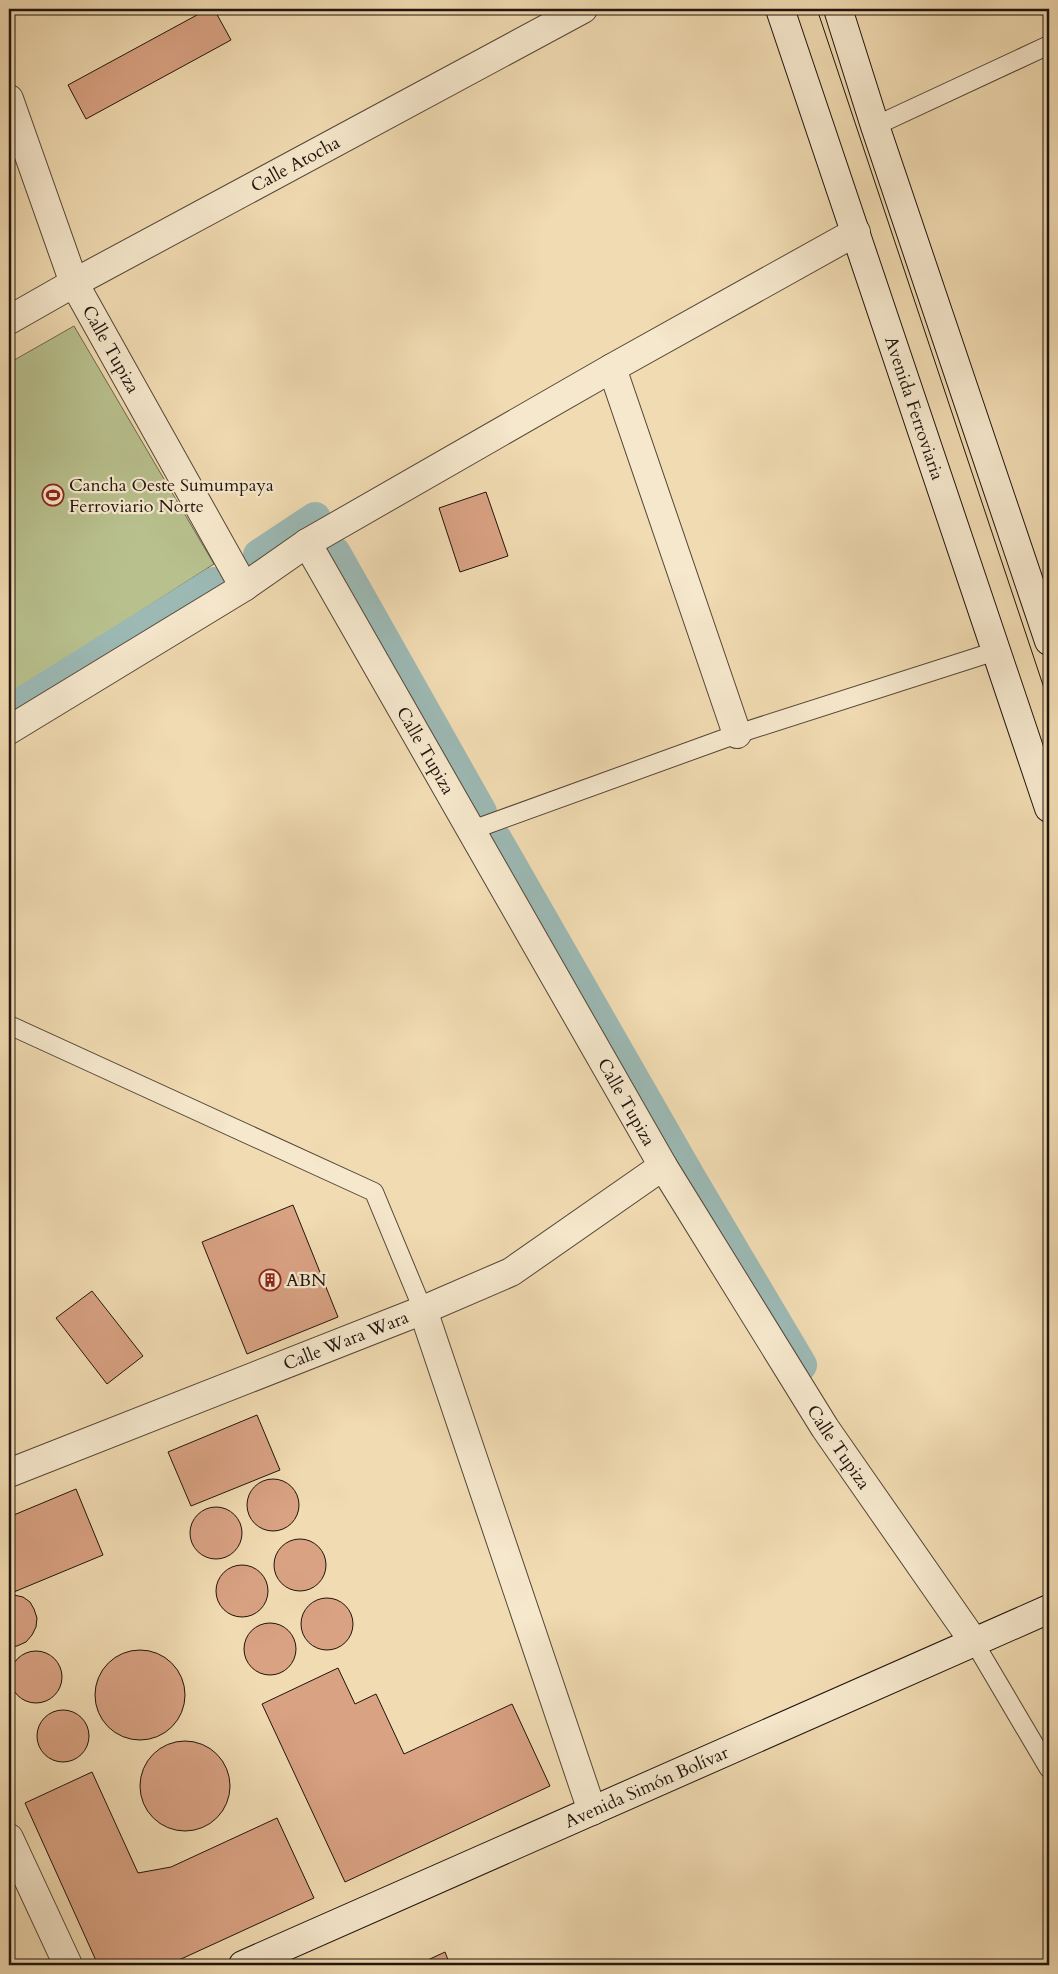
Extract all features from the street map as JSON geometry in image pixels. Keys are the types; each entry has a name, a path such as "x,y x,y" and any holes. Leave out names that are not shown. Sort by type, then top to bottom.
{"street":[{"name":"Calle Atocha","path":"9,320 74,283 583,9"},
{"name":"Avenida Ferroviaria","path":"780,9 1049,808"},
{"path":"838,9 875,126 1049,640"},
{"name":"Calle Tupiza","path":"9,99 74,283 244,587"},
{"path":"9,730 244,587 307,543 612,368 856,232"},
{"path":"612,368 737,734"},
{"name":"Calle Tupiza","path":"307,543 663,1166 825,1428 974,1642"},
{"name":"Calle Wara Wara","path":"9,1473 423,1310 510,1272 663,1166"},
{"path":"423,1310 592,1811"},
{"name":"Avenida Simón Bolívar","path":"243,1965 1049,1609"},
{"path":"9,1838 68,1965"}],"lane":[{"path":"875,126 1049,45"},
{"path":"472,830 737,734 996,651"},
{"path":"9,1025 374,1192 423,1310"},
{"path":"974,1642 1049,1769"}],"green space":[{"path":"74,326 214,564 9,695 9,363"}],"building":[{"path":"208,9 214,9 231,40 86,119 68,85"},
{"path":"486,492 508,556 460,572 439,508"},
{"name":"ABN","path":"293,1205 338,1317 247,1354 202,1242"},
{"path":"92,1291 143,1356 107,1384 56,1318"},
{"path":"257,1415 280,1470 191,1506 168,1452"},
{"path":"268,1479 278,1479 288,1483 295,1490 299,1505 295,1520 288,1527 278,1531 268,1531 258,1527 251,1520 247,1510 247,1500 251,1490 258,1483"},
{"path":"76,1489 103,1555 9,1594 9,1517"},
{"path":"211,1507 221,1507 235,1514 242,1528 242,1538 235,1552 221,1559 211,1559 201,1555 194,1548 190,1538 190,1528 194,1518 201,1511"},
{"path":"295,1539 305,1539 314,1543 322,1551 326,1565 322,1579 314,1587 305,1591 295,1591 286,1587 278,1579 274,1570 274,1560 278,1551 286,1543"},
{"path":"237,1565 247,1565 257,1569 264,1576 268,1591 264,1606 257,1613 247,1617 237,1617 227,1613 220,1606 216,1596 216,1586 220,1576 227,1569"},
{"path":"9,1594 23,1597 30,1602 37,1618 36,1627 26,1642 9,1647"},
{"path":"322,1598 332,1598 342,1602 349,1609 353,1624 349,1639 342,1646 332,1650 322,1650 312,1646 305,1639 301,1629 301,1619 305,1609 312,1602"},
{"path":"265,1623 275,1623 284,1627 292,1635 296,1649 292,1663 284,1671 275,1675 265,1675 256,1671 248,1663 244,1654 244,1644 248,1635 256,1627"},
{"path":"140,1650 157,1654 172,1663 181,1678 185,1695 181,1712 172,1727 157,1736 140,1740 123,1736 108,1727 99,1712 95,1695 99,1678 108,1663 123,1654"},
{"path":"31,1651 41,1651 51,1655 58,1662 62,1677 58,1692 51,1699 41,1703 31,1703 21,1699 14,1692 10,1682 10,1672 14,1662 21,1655"},
{"path":"338,1668 355,1704 376,1694 404,1754 512,1704 550,1786 345,1882 262,1704"},
{"path":"58,1710 68,1710 77,1714 85,1722 89,1736 85,1750 77,1758 68,1762 58,1762 49,1758 41,1750 37,1741 37,1731 41,1722 49,1714"},
{"path":"185,1741 202,1745 217,1754 226,1769 230,1786 226,1803 217,1818 202,1827 185,1831 168,1827 153,1818 144,1803 140,1786 144,1769 153,1754 168,1745"},
{"path":"92,1772 138,1873 171,1867 277,1818 314,1898 168,1965 98,1965 25,1803"},
{"path":"445,1952 450,1965 417,1965"}],"waterway":[{"path":"259,555 315,518"},
{"path":"335,553 481,812"},
{"path":"9,711 214,583"},
{"path":"496,839 689,1176 801,1365"}],"tram line":[{"path":"817,9 1049,703"}],"place":[{"name":"Cancha Oeste Sumumpaya Ferroviario Norte","path":"53,495"},
{"name":"ABN","path":"270,1280"}]}
